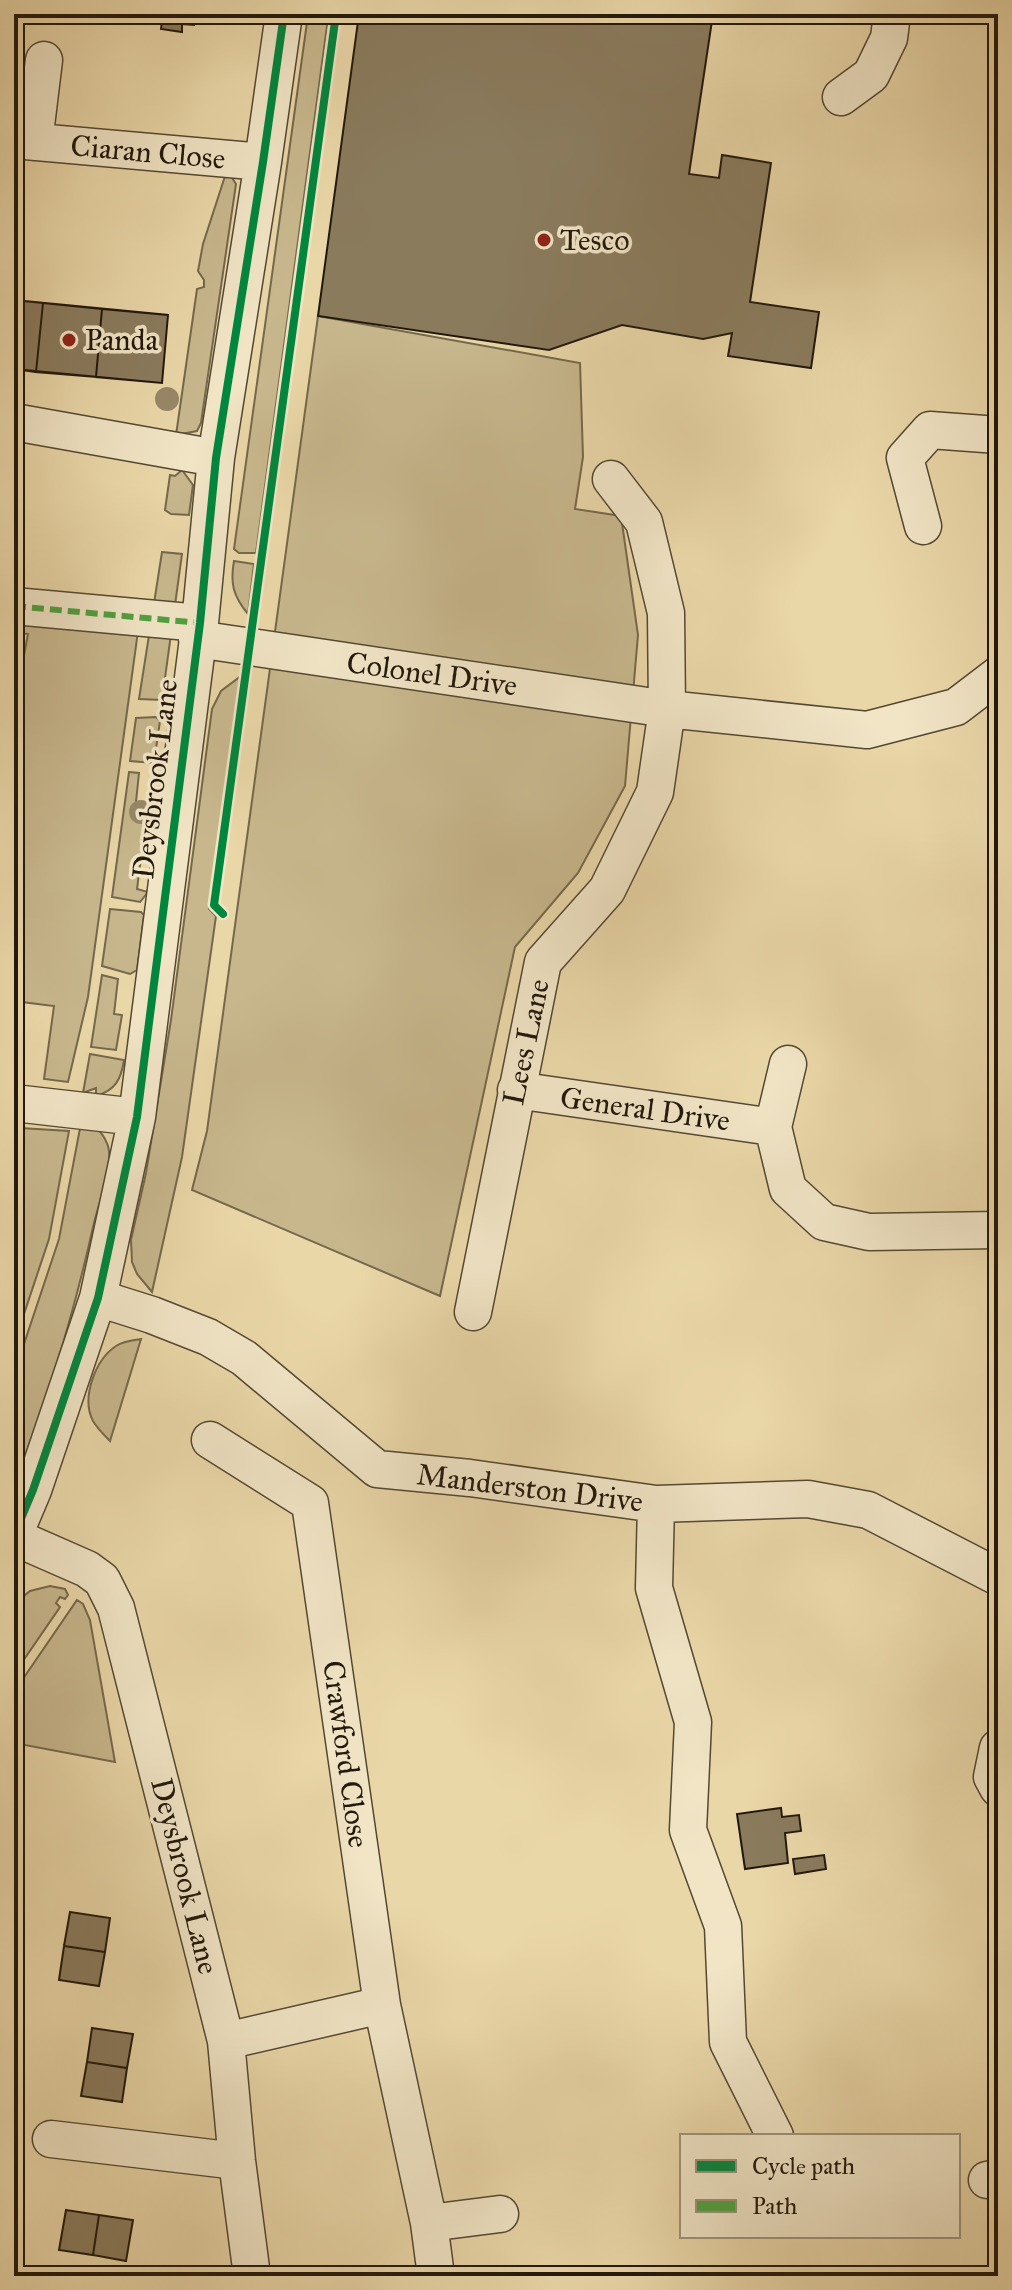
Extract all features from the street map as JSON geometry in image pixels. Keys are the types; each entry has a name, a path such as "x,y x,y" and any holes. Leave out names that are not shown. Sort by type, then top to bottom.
{"street":[{"name":"Deysbrook Lane","path":"252,2276 226,2041 116,1608 102,1580 87,1569 14,1536 33,1490 98,1298 137,1117 199,631 216,458 284,14"},
{"path":"841,97 871,75 889,38 892,14"},
{"name":"Ciaran Close","path":"44,60 24,141 263,162"},
{"path":"14,422 216,458"},
{"path":"923,526 905,458 930,430 998,435"},
{"path":"611,479 644,522 648,537 666,613 667,709"},
{"name":"Colonel Drive","path":"14,606 199,631 667,709 867,730 956,707 998,675"},
{"name":"Lees Lane","path":"473,1312 543,962 607,890 655,792 667,709"},
{"name":"General Drive","path":"788,1064 773,1127 788,1189 824,1222 869,1232 998,1230"},
{"name":"General Drive","path":"516,1090 773,1127"},
{"path":"14,1103 137,1117"},
{"name":"Manderston Drive","path":"98,1298 208,1337 244,1358 377,1469 470,1478 656,1504 808,1499 868,1510 998,1577"},
{"name":"Crawford Close","path":"210,1440 310,1503 382,2005 429,2223 436,2276"},
{"path":"656,1504 654,1588 693,1722 688,1830 723,1926 728,2042 774,2134"},
{"path":"998,1748 992,1777 998,1788"},
{"path":"226,2041 382,2005"},
{"path":"51,2139 237,2161"},
{"path":"429,2223 500,2214"}],"shaded area":[{"path":"308,15 328,19 256,553 239,553 234,549"},
{"path":"227,170 236,184 201,423 197,431 176,435 197,289 204,287 204,280 198,271 203,244"},
{"path":"318,316 580,363 583,457 575,509 621,516 638,635 625,786 578,873 515,947 440,1296 192,1190 207,1131"},
{"path":"182,470 193,485 189,515 171,514 165,510 170,475 175,476"},
{"path":"162,552 182,554 162,700 139,699"},
{"path":"234,561 254,564 248,614 234,589"},
{"path":"14,613 139,624 88,997 68,1082 44,1079 54,1006 14,1001 14,655 24,655 28,634 14,632"},
{"path":"241,676 209,909 216,916 182,1157 152,1292 137,1274 132,1262 131,1240 146,1173 171,1020 212,709 221,691"},
{"path":"156,717 160,721 154,763 130,761 136,718"},
{"path":"129,772 139,773 136,802 148,804 137,889 148,892 140,902 112,897"},
{"path":"110,909 141,912 144,915 137,970 130,974 102,966"},
{"path":"102,975 118,979 114,1014 122,1015 116,1050 91,1047"},
{"path":"90,1054 124,1060 116,1083 96,1096 96,1088 83,1093"},
{"path":"81,1123 94,1124 107,1143 109,1159 106,1177 52,1380 19,1472 14,1473 14,1374 59,1239"},
{"path":"20,1128 69,1131 49,1239 14,1344 14,1288 24,1254 23,1225 14,1187 14,1134"},
{"path":"141,1339 110,1441 95,1424 90,1412 92,1380 108,1352 122,1343"},
{"path":"50,1586 65,1589 68,1595 65,1599 60,1597 56,1603 60,1607 14,1674 14,1604 30,1591"},
{"path":"77,1600 83,1604 90,1620 115,1762 14,1743 14,1692"}],"building":[{"path":"147,14 196,14 194,25 182,24 182,32 161,29 162,21 146,19"},
{"name":"Tesco","path":"359,14 713,14 689,174 719,178 722,155 771,163 750,302 819,312 811,368 728,356 732,333 703,339 622,325 549,350 318,316"},
{"path":"14,300 168,315 162,383 14,369"},
{"path":"14,300 43,303 36,372 14,369"},
{"name":"Panda","path":"43,303 102,309 96,377 36,372"},
{"path":"102,309 168,315 162,383 96,377"},
{"path":"781,1808 782,1817 799,1815 801,1831 785,1833 788,1863 745,1869 737,1814"},
{"path":"824,1855 826,1869 795,1874 793,1859"},
{"path":"70,1912 110,1918 105,1952 64,1946"},
{"path":"64,1946 105,1952 99,1986 59,1980"},
{"path":"92,2028 133,2034 127,2068 87,2062"},
{"path":"87,2062 127,2068 122,2102 81,2096"},
{"path":"66,2210 99,2215 93,2255 59,2250"},
{"path":"99,2215 133,2220 126,2261 93,2255"}],"marked path":[{"path":"14,606 200,623"}],"cycle path":[{"path":"14,1535 33,1490 98,1298 137,1117 200,623 216,458 284,14"},
{"path":"223,914 214,905 336,14"}],"place":[{"name":"Tesco","path":"544,240"},
{"name":"Panda","path":"69,340"}]}
